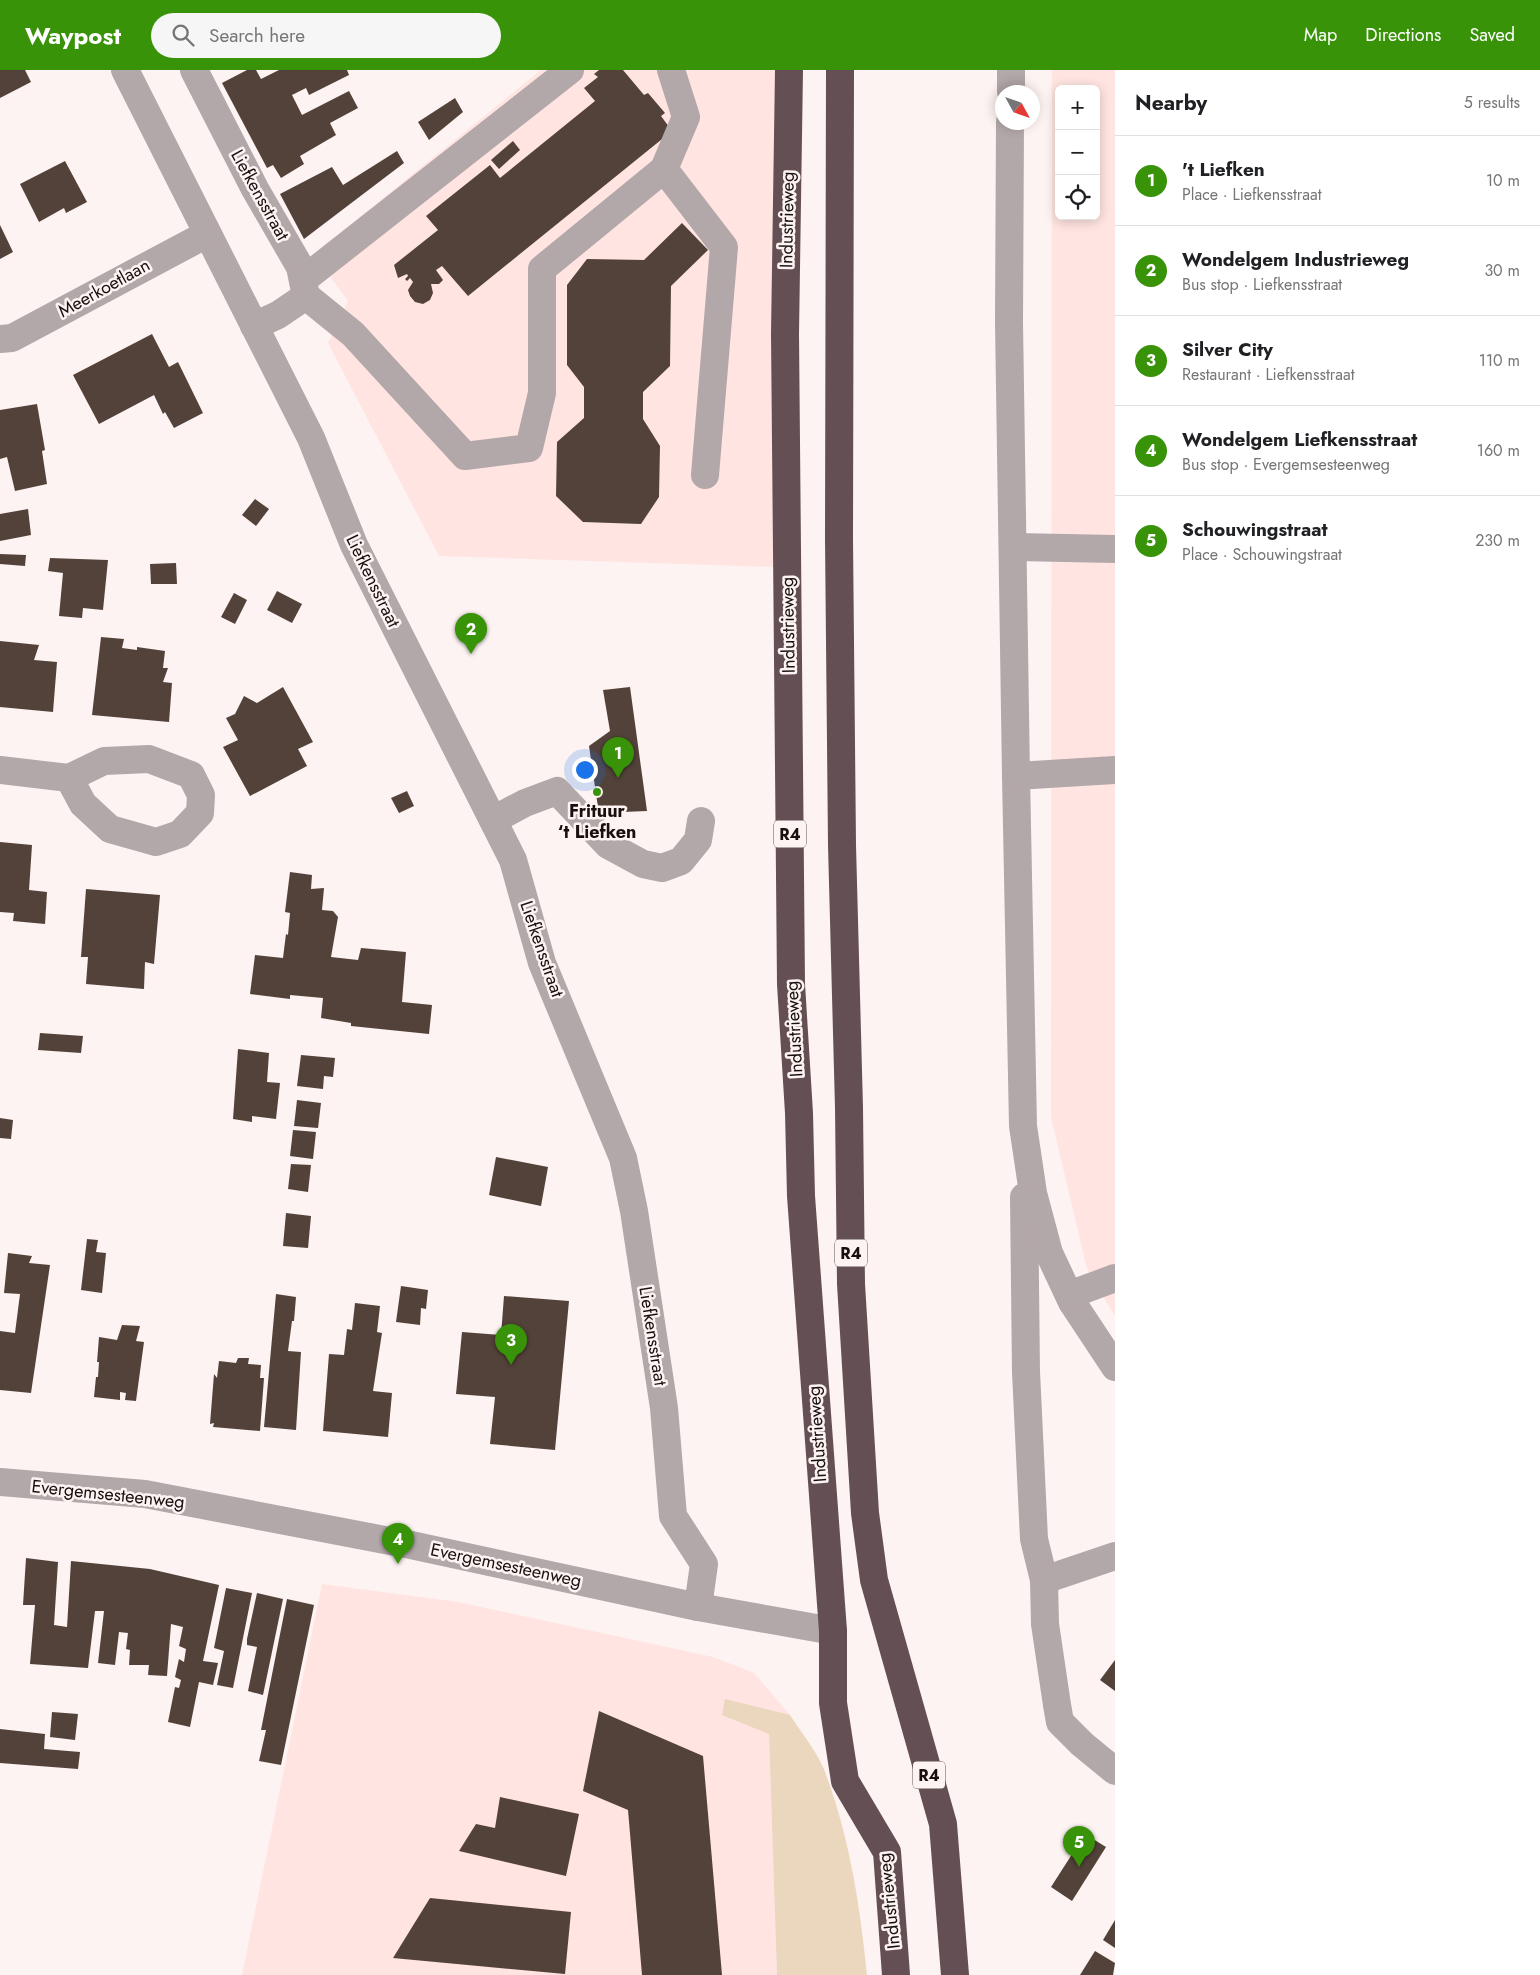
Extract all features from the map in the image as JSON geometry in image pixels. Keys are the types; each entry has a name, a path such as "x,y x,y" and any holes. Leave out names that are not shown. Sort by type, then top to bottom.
{"highway":[{"name":"Industrieweg","path":"789,70 785,334 791,984 799,1113 800,1196 832,1631 833,1703 845,1780 887,1852 896,1975"},
{"name":"R4","path":"840,70 839,539 842,845 849,1108 851,1284 865,1513 874,1580 943,1824 955,1975"}],"street":[{"name":"Liefkensstraat","path":"125,70 312,438 354,545 513,860 542,963 623,1158 634,1211 664,1408 673,1516 704,1564 698,1607"},
{"name":"Liefkensstraat","path":"194,70 255,189 300,267 304,288"},
{"path":"254,326 278,315 304,288 570,70"},
{"path":"304,288 353,334 465,456 529,448 542,393 542,269 664,169 686,117 671,70"},
{"path":"1011,70 1011,85"},
{"path":"1010,130 1009,322 1016,776 1027,1392 1034,1539 1044,1580 1045,1624 1060,1722 1082,1744 1115,1771"},
{"path":"664,169 724,247 705,475"},
{"name":"Meerkoetlaan","path":"0,339 12,338 207,234"},
{"path":"1013,547 1115,549"},
{"path":"0,770 68,778"},
{"path":"1016,776 1115,770"},
{"path":"493,820 526,803 557,791 568,800 608,845 643,864 662,868 681,861 698,840 701,821"},
{"path":"1023,1126 1033,1193 1049,1253 1069,1295 1105,1334 1115,1365"},
{"path":"1069,1295 1115,1278"},
{"name":"Evergemsesteenweg","path":"0,1482 145,1494 411,1544 698,1607 832,1631"},
{"path":"1044,1580 1115,1556"}],"shaded area":[{"path":"541,70 778,70 774,567 439,556 328,343 348,301 314,254"},
{"path":"1052,70 1115,70 1115,1316 1087,1269 1051,1117"},
{"path":"322,1584 458,1602 713,1657 754,1673 790,1715 769,1734 777,1975 242,1975"},
{"path":"725,1699 790,1715 820,1760 832,1792 847,1843 861,1922 867,1975 777,1975 769,1734 722,1715"}],"building":[{"path":"0,70 25,70 31,82 0,98"},
{"path":"247,70 256,70 261,79 279,70 347,70 349,75 309,95 306,88 292,95 302,115 349,91 358,108 330,123 336,135 300,156 304,164 281,178 273,165 267,168 222,83"},
{"path":"599,70 623,70 644,95 648,93 665,113 661,116 672,131 468,296 442,266 436,270 443,280 439,284 431,284 433,293 430,300 423,304 415,302 408,290 413,282 410,278 407,281 405,279 408,276 407,274 398,278 394,265 438,230 426,216 490,165 500,178 595,101 584,88 598,77 594,74"},
{"path":"455,98 463,112 429,140 418,122"},
{"path":"513,141 520,150 499,169 491,160"},
{"path":"397,151 404,163 304,239 280,194 332,167 343,185"},
{"path":"65,161 87,202 66,213 64,208 39,222 20,184"},
{"path":"682,223 708,250 671,286 670,366 643,392 643,419 660,446 659,497 641,524 583,522 556,496 557,442 584,418 584,387 567,365 567,285 587,259 644,260"},
{"path":"0,225 13,252 0,259"},
{"path":"152,334 169,367 178,362 203,413 174,428 165,412 163,414 154,395 99,424 73,375"},
{"path":"37,404 45,450 42,451 47,484 15,491 7,457 0,459 0,410"},
{"path":"255,499 269,509 256,526 242,515"},
{"path":"28,509 31,535 0,541 0,514"},
{"path":"0,554 26,555 25,566 0,564"},
{"path":"50,558 108,560 103,610 83,608 82,618 59,616 63,573 48,571"},
{"path":"176,563 177,584 151,584 150,564"},
{"path":"277,591 302,604 292,623 267,610"},
{"path":"234,593 247,600 235,624 221,617"},
{"path":"101,637 124,639 122,648 137,650 137,647 165,651 163,668 168,668 163,682 172,683 169,722 92,715"},
{"path":"0,641 39,645 34,660 57,662 53,712 0,707"},
{"path":"283,687 313,742 298,749 307,766 250,796 223,747 238,740 226,718 235,714 244,696 257,703"},
{"path":"630,687 647,811 623,812 600,821 589,746 610,731 603,690"},
{"path":"407,791 414,806 399,813 391,798"},
{"path":"0,842 32,845 29,890 47,892 45,924 13,921 14,913 0,912"},
{"path":"290,872 312,875 311,889 324,888 322,910 333,911 338,917 331,957 358,960 361,948 406,952 402,1002 432,1005 429,1034 351,1026 351,1023 321,1018 323,998 290,995 290,999 250,994 255,955 283,958 290,913 285,912"},
{"path":"86,889 160,895 154,964 145,962 144,989 86,984 88,957 81,957"},
{"path":"40,1033 83,1036 81,1053 38,1050"},
{"path":"238,1049 269,1053 267,1082 280,1083 276,1119 252,1116 252,1122 233,1119"},
{"path":"301,1055 335,1058 333,1077 324,1076 323,1089 297,1086"},
{"path":"297,1100 321,1103 318,1128 294,1126"},
{"path":"0,1118 13,1120 11,1139 0,1138"},
{"path":"293,1130 316,1132 313,1159 290,1156"},
{"path":"496,1157 548,1167 541,1206 489,1195"},
{"path":"291,1164 311,1165 308,1192 288,1189"},
{"path":"286,1213 311,1216 308,1248 283,1246"},
{"path":"87,1239 98,1240 96,1252 106,1253 102,1293 81,1290"},
{"path":"8,1253 32,1256 29,1263 50,1265 31,1393 0,1390 0,1331 15,1333 20,1294 4,1293"},
{"path":"401,1286 428,1290 426,1309 421,1308 420,1325 396,1322"},
{"path":"276,1294 296,1297 294,1321 292,1321 288,1351 301,1352 296,1430 264,1427"},
{"path":"504,1296 569,1301 555,1450 490,1444 495,1397 456,1394 462,1332 501,1335"},
{"path":"355,1303 380,1306 377,1332 382,1333 373,1391 392,1393 388,1437 323,1431 329,1354 344,1355 347,1329 352,1330"},
{"path":"122,1325 140,1326 136,1341 144,1342 136,1401 125,1400 126,1393 120,1392 120,1400 94,1397 96,1377 98,1377 99,1337 117,1340"},
{"path":"238,1358 249,1358 248,1364 261,1365 260,1378 264,1378 260,1431 213,1427 214,1423 210,1424 214,1374 217,1378 219,1361 236,1363"},
{"path":"26,1558 58,1562 54,1625 67,1627 71,1561 150,1569 219,1585 203,1661 218,1663 213,1685 199,1682 190,1727 168,1722 175,1687 179,1688 181,1680 175,1677 179,1659 184,1662 186,1649 179,1646 183,1627 171,1624 167,1676 148,1675 149,1665 129,1665 130,1650 126,1649 128,1633 119,1632 115,1665 98,1663 104,1611 95,1611 88,1668 30,1664 35,1605 23,1605"},
{"path":"226,1588 252,1593 233,1688 217,1685 224,1651 214,1648"},
{"path":"257,1593 283,1599 263,1695 248,1691 257,1647 247,1645 247,1639"},
{"path":"287,1599 314,1605 281,1765 259,1761 266,1730 261,1730"},
{"path":"1115,1660 1115,1691 1100,1680"},
{"path":"599,1711 703,1756 722,1975 642,1975 628,1810 583,1791"},
{"path":"52,1712 78,1714 75,1740 50,1737"},
{"path":"0,1729 45,1734 44,1749 80,1752 78,1769 0,1763"},
{"path":"500,1797 579,1814 566,1876 459,1851 476,1824 495,1828"},
{"path":"1085,1834 1106,1847 1072,1901 1051,1887"},
{"path":"430,1898 571,1912 565,1974 393,1958"},
{"path":"1115,1920 1115,1948 1103,1940"},
{"path":"1095,1951 1115,1963 1113,1975 1080,1975"}],"place":[{"name":"Wondelgem Industrieweg","path":"471,654"},
{"name":"'t Liefken","path":"618,778"},
{"name":"Frituur ‘t Liefken","path":"597,792"},
{"name":"Silver City","path":"511,1365"},
{"name":"Wondelgem Liefkensstraat","path":"398,1564"},
{"name":"Schouwingstraat","path":"1079,1867"}]}
